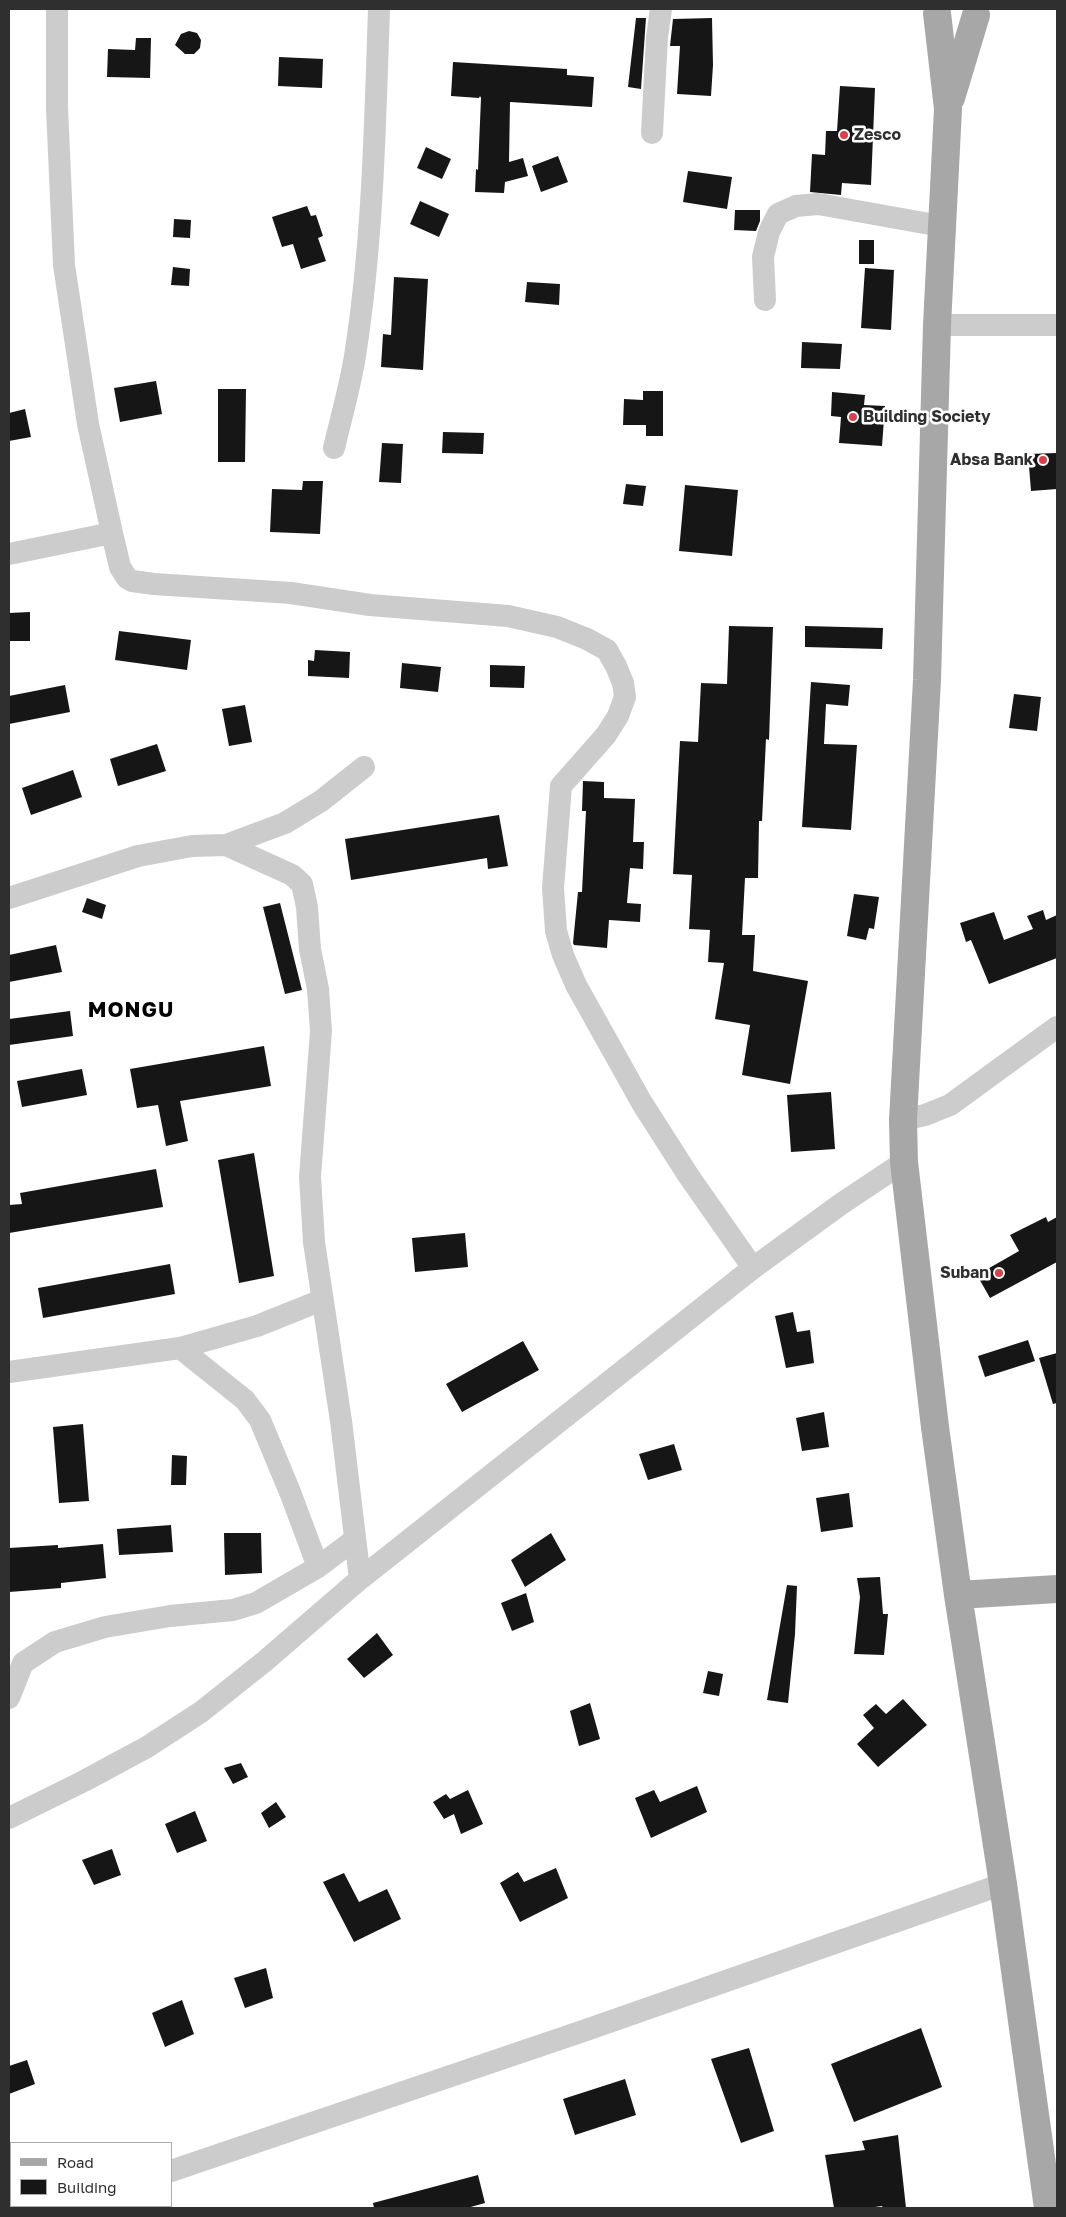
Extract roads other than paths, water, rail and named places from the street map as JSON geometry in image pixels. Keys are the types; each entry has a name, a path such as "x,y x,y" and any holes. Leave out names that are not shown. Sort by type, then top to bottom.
{"main road":[{"path":"935,11 945,18 961,20 980,12"},
{"path":"935,11 948,109 937,325 927,680 903,1120 904,1162 934,1417 958,1595 1003,1884 1048,2208"},
{"path":"948,109 980,12"},
{"path":"958,1595 1057,1589"}],"street":[{"path":"57,9 57,118 64,265 88,424 120,567 127,578 132,581 154,584 291,593 370,605 508,616 557,627 588,639 606,650 619,675 625,697 618,716 606,735 561,786 553,888 556,931 563,955 576,985 642,1103 688,1175 753,1268"},
{"path":"334,448 354,358 364,287 373,192 379,9"},
{"path":"652,133 657,37 661,9"},
{"path":"765,300 764,257 769,232 778,214 796,206 818,204 941,226"},
{"path":"937,325 1057,325"},
{"path":"9,554 112,532"},
{"path":"9,898 138,856 192,846 226,845 285,823 322,801 364,767"},
{"path":"226,845 292,875 302,884 307,907 308,939 318,989 321,1031 310,1177 314,1242 341,1421 360,1579"},
{"path":"903,1120 925,1115 950,1105 1057,1027"},
{"path":"1022,1053 1057,1043"},
{"path":"9,1818 147,1747 201,1712 265,1661 360,1579 753,1268 841,1204 904,1162"},
{"path":"9,1372 180,1348 257,1326 322,1300"},
{"path":"180,1348 245,1400 260,1420 318,1567"},
{"path":"9,1698 23,1663 55,1642 105,1627 170,1616 233,1610 256,1603 318,1567 354,1540"},
{"path":"172,2171 589,2029 1003,1884"}],"place":[{"name":"Zesco","path":"844,135"},
{"name":"Building Society","path":"853,417"},
{"name":"Absa Bank","path":"1043,460"},
{"name":"Suban","path":"999,1273"}],"district":[{"name":"MONGU","path":"131,1010"}]}
